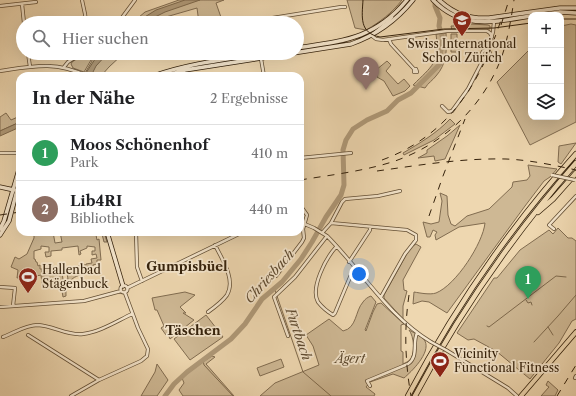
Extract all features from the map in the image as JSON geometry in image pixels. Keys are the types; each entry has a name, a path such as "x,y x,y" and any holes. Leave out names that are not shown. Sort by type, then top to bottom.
{"highway":[{"path":"408,396 448,325 490,263 530,209 576,154"},
{"path":"415,396 446,342 495,267 529,220 576,163"},
{"path":"529,220 553,199 576,173"}],"main road":[{"path":"304,47 356,38 375,29 393,15 407,0"},
{"path":"304,52 344,46 372,36 394,20 413,0"},
{"path":"433,0 440,7 453,15 468,21 494,22 528,16"},
{"path":"440,0 454,12 477,18 564,7 576,8"},
{"path":"564,12 576,13"},
{"path":"494,17 494,22"},
{"path":"164,72 192,64 217,60"},
{"path":"178,72 248,60"},
{"path":"0,234 9,221 16,185"},
{"path":"0,187 15,190"},
{"path":"0,229 15,190"},
{"path":"108,236 123,286"},
{"path":"521,396 576,332"}],"street":[{"path":"82,0 85,16"},
{"path":"123,16 135,0"},
{"path":"0,6 36,2"},
{"path":"22,4 23,16"},
{"path":"288,16 342,6 345,7"},
{"path":"393,15 389,21 375,31 372,36 381,40 444,31 487,31 490,32 492,37"},
{"path":"442,106 448,112 452,110 468,89 484,58 482,54 487,50 492,37 494,22"},
{"path":"389,39 391,44 414,69"},
{"path":"484,58 488,58 490,55 490,52 487,50"},
{"path":"29,60 30,67"},
{"path":"64,67 66,63 71,60"},
{"path":"261,60 263,72"},
{"path":"0,71 49,65 64,67 78,72"},
{"path":"0,153 16,153"},
{"path":"304,158 351,153"},
{"path":"552,175 575,180"},
{"path":"321,232 331,223 344,199 378,196 400,191"},
{"path":"554,229 548,225 576,196"},
{"path":"304,211 307,215 304,224 327,236 398,317 417,333 508,388 517,396"},
{"path":"331,223 407,230 414,232 417,238 405,254 381,297"},
{"path":"349,262 370,230 370,227"},
{"path":"136,236 137,267 142,281"},
{"path":"71,396 99,380 141,361 147,356 148,349 132,314 125,293 127,288 235,236"},
{"path":"276,276 302,242 303,236"},
{"path":"288,336 274,297 295,276 327,236"},
{"path":"208,312 225,298 230,284 229,275 215,246"},
{"path":"336,247 322,269 316,292 319,304 333,315 355,268"},
{"path":"121,291 123,286 126,286 127,288"},
{"path":"0,287 15,288 13,306"},
{"path":"0,307 84,300 121,291 125,293"},
{"path":"3,337 32,325 38,325 68,333 88,333 132,314"},
{"path":"370,386 367,381 408,364 412,360 415,352 414,339 417,333"},
{"path":"28,335 99,380"}],"green space":[{"path":"179,0 224,0 216,3 221,16 198,16 197,8 169,16 140,16 145,12"},
{"path":"347,0 402,0 386,17 366,30 355,28"},
{"path":"453,17 471,24 488,25 490,26 490,29 452,30 451,26 454,26"},
{"path":"564,25 576,25 576,122 530,145 497,82 528,51 528,120 564,120"},
{"path":"446,33 446,56 440,71 425,88 413,85 433,63 437,52 436,34"},
{"path":"451,34 457,34 457,45 460,45 459,52 451,52"},
{"path":"75,60 91,60 84,72 73,68 71,64"},
{"path":"116,60 105,72 86,72 92,61"},
{"path":"387,61 391,65 386,71 398,84 404,79 410,86 405,91 393,96 384,81 377,77 376,70"},
{"path":"6,113 11,120 16,118 16,124 0,131 0,117"},
{"path":"450,119 455,124 434,140 404,155 403,153 422,142"},
{"path":"460,125 445,159 435,161 434,156 418,158 427,153 427,150"},
{"path":"576,143 561,164 558,162 559,146"},
{"path":"528,165 557,169 544,181 447,313 429,302 422,301 413,304 414,292 434,294 444,289 460,273 474,252 485,223 459,227 436,240 435,235 437,232 433,230 430,237 427,237 423,222 431,224 439,222 442,201 440,193 447,196 448,215 451,224 455,226 467,216 489,209 512,187 513,182 527,180 530,176"},
{"path":"558,228 568,238 572,238 576,241 576,319 572,321 559,343 530,379 496,351 474,339 468,340 457,333 494,278 497,278 520,250 549,230 553,234"},
{"path":"34,236 54,236 55,243 62,242 61,236 96,236 97,240 99,239 101,260 97,260 97,264 93,266 79,268 79,265 92,263 91,259 97,258 96,254 92,255 92,251 95,251 95,247 87,246 87,248 80,251 81,254 79,255 78,246 62,248 62,250 51,251 51,256 46,257 45,252 49,252 49,247 41,246 41,249 34,251 34,259 38,266 40,265 40,269 42,269 42,275 28,277 27,273 23,273 23,277 17,278 18,270 11,267 15,257 19,259 27,254"},
{"path":"102,236 105,236 107,242 104,242"},
{"path":"416,244 421,247 403,280 404,290 407,291 403,306 403,319 384,298 384,295 410,248"},
{"path":"88,269 88,272 75,277 69,282 66,290 66,296 63,297 61,285 43,288 41,276 58,274 58,272 62,271 63,280 68,279 67,273"},
{"path":"185,292 195,295 180,307 186,313 183,313 194,320 170,339 168,334 166,335 161,328 164,326 157,310 155,310 152,298"},
{"name":"Ägert","path":"371,296 376,302 365,330 366,331 377,304 381,303 404,324 401,325 401,351 403,352 403,364 409,361 413,354 413,341 409,330 420,336 425,341 426,346 423,356 404,378 393,374 370,382 366,387 375,394 374,396 260,396 275,383 319,365 313,346 306,335 329,319 343,331 348,329 353,323 360,306 367,298"},
{"path":"206,315 223,337 190,360 174,339"},
{"path":"212,356 215,357 206,364 234,396 183,396 179,390 184,383 182,378"},
{"path":"281,359 284,367 260,376 257,368"},
{"path":"157,364 168,380 157,396 141,396 155,372"},
{"path":"548,381 558,390 555,396 541,396 549,387 546,385"}],"shaded area":[{"path":"185,0 200,0 157,16 146,16 156,10"},
{"path":"94,60 102,60 93,72 87,72"},
{"path":"16,124 16,129 0,136 0,131"}],"waterway":[{"name":"Chriesbach","path":"165,396 174,384 187,372 231,339 245,324 262,299 282,282 301,259 341,195 344,185 343,150 346,140 353,129 367,120 387,111 398,100 411,93 440,64 442,60 440,55 443,39 439,26 440,18 435,6 435,0"},
{"path":"487,326 489,327 556,276 566,277"},
{"name":"Furtbach","path":"275,289 276,293"},
{"path":"534,342 576,295"},
{"name":"Furtbach","path":"277,296 303,372 331,396"},
{"path":"526,300 528,303 531,302 532,305"},
{"path":"548,327 553,335"},
{"path":"203,360 204,365 233,396"}],"tram line":[{"path":"363,0 362,18 365,28 368,32 380,37 444,29 494,28 528,23"},
{"path":"564,19 576,19"}],"railway":[{"path":"501,25 509,0"},
{"path":"304,179 360,170 395,161 413,154 446,133 473,107 485,91 494,74 506,42 514,0"},
{"path":"382,160 405,150 425,137 443,122 458,105 472,86 483,66 501,20"},
{"path":"429,216 465,119"},
{"path":"377,171 442,162 490,159 524,160 576,170"},
{"path":"0,215 16,213"},
{"path":"409,295 406,320 406,346 407,371 411,396"},
{"path":"557,396 576,365"}],"place":[{"name":"Swiss International School Zürich","path":"462,37"},
{"name":"Lib4RI","path":"366,90"},
{"name":"Hallenbad Stägenbuck","path":"28,294"},
{"name":"Moos Schönenhof","path":"528,299"},
{"name":"Vicinity Functional Fitness","path":"440,378"}],"district":[{"name":"Gumpisbüel","path":"187,266"},
{"name":"Täschen","path":"193,330"}]}
